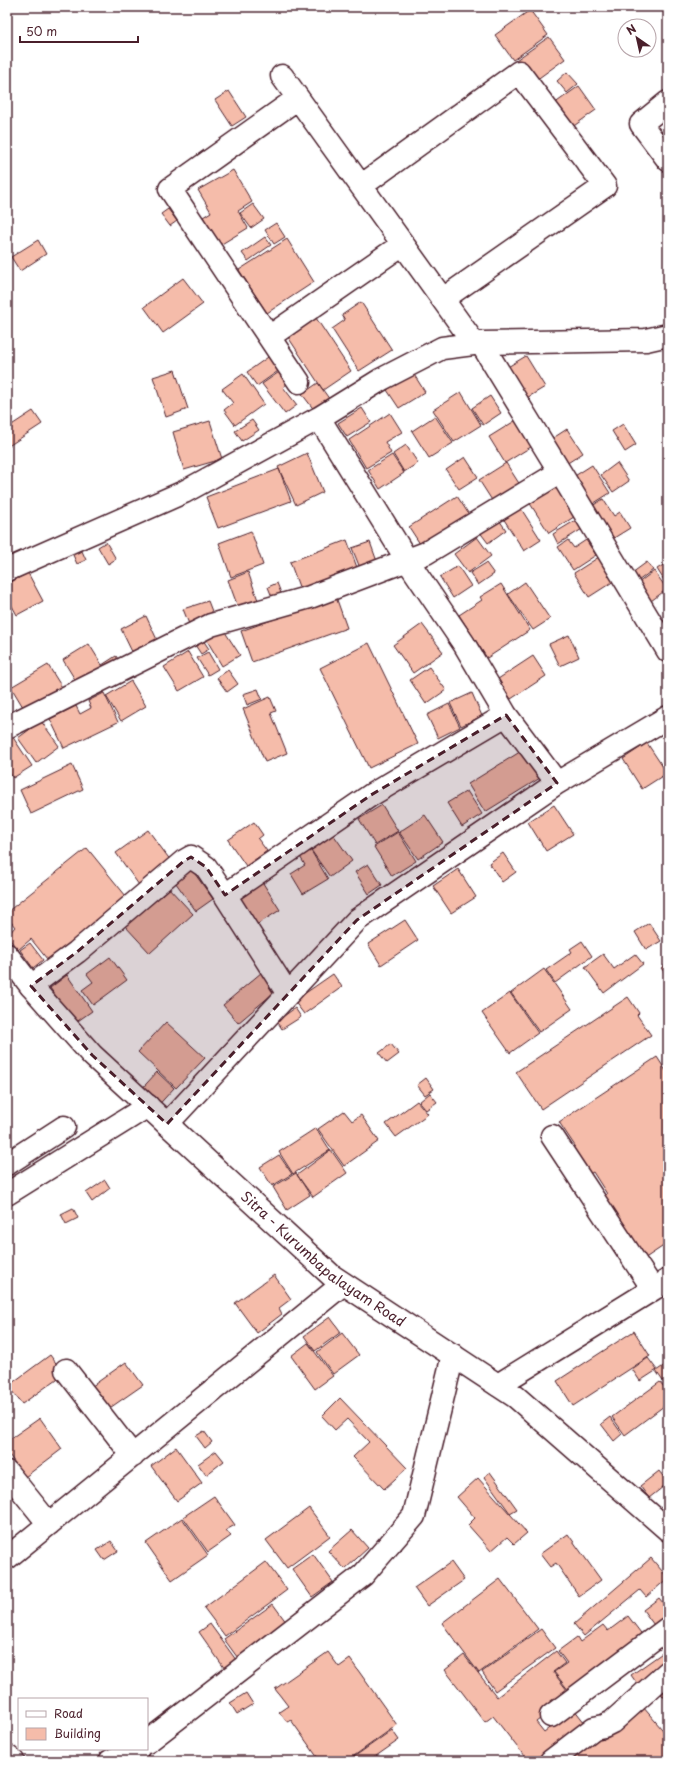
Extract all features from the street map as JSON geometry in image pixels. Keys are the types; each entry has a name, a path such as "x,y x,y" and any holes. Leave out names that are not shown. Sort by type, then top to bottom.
{"street":[{"path":"361,186 519,72 605,186 443,299"},
{"path":"282,76 443,299 478,343 560,472 668,651"},
{"path":"298,98 170,190 299,382"},
{"path":"668,102 641,124 668,160"},
{"path":"269,338 403,244"},
{"path":"7,570 184,492 319,418 416,360 442,348 478,343 646,340 668,334"},
{"path":"319,418 407,560 464,644 506,715 557,783"},
{"path":"7,727 211,625 310,597 426,553 560,472"},
{"path":"225,895 371,794 506,715"},
{"path":"167,1124 357,920 557,783 668,717"},
{"path":"31,986 77,952 184,860 191,857 206,867 288,994"},
{"name":"Sitra - Kurumbapalayam Road","path":"7,955 31,986 92,1055 332,1276 516,1397 668,1530"},
{"path":"7,1194 148,1106"},
{"path":"7,1164 64,1127"},
{"path":"498,1385 661,1285 552,1136"},
{"path":"7,1558 344,1284"},
{"path":"148,1741 363,1575 414,1516 453,1355"},
{"path":"66,1370 133,1456"},
{"path":"7,1472 49,1524"},
{"path":"551,1716 668,1628"},
{"path":"550,1761 594,1728 604,1726 612,1722 668,1672"},
{"path":"110,1761 136,1750"},
{"path":"7,1756 13,1761"}],"highlighted area":[{"path":"506,715 557,783 357,920 167,1124 92,1055 31,986 77,952 184,861 191,857 206,867 225,895 371,795"}],"building":[{"path":"530,10 548,35 513,60 495,35"},
{"path":"549,37 565,59 532,83 516,60"},
{"path":"567,72 578,84 567,93 557,81"},
{"path":"579,86 596,110 571,128 554,104"},
{"path":"229,91 246,117 232,126 215,100"},
{"path":"233,170 252,202 238,211 248,228 220,245 203,217 211,212 198,190"},
{"path":"253,204 264,219 251,228 240,213"},
{"path":"168,209 177,221 170,226 161,214"},
{"path":"276,223 285,237 274,244 265,230"},
{"path":"265,237 271,245 248,261 242,253"},
{"path":"287,239 314,282 267,313 239,270"},
{"path":"38,240 46,254 20,271 11,257"},
{"path":"183,278 203,304 163,333 144,307"},
{"path":"361,302 392,350 359,371 332,329 345,320 342,315"},
{"path":"316,318 351,371 323,390 288,337"},
{"path":"271,355 281,369 257,386 247,372"},
{"path":"526,356 545,387 525,399 506,368"},
{"path":"175,370 188,409 166,417 153,377"},
{"path":"282,370 290,382 283,387 297,405 285,414 262,384"},
{"path":"413,373 425,392 399,408 387,390"},
{"path":"243,374 264,404 235,425 224,410 233,403 222,389"},
{"path":"318,383 330,400 315,411 302,394"},
{"path":"461,392 481,425 454,442 433,410"},
{"path":"490,396 501,413 483,425 472,408"},
{"path":"362,408 371,422 347,437 338,423"},
{"path":"33,411 42,424 7,447 7,428"},
{"path":"390,413 402,432 385,442 391,453 366,468 349,440"},
{"path":"435,416 453,443 429,458 412,431"},
{"path":"518,419 534,445 505,463 489,437"},
{"path":"252,420 259,430 242,441 235,431"},
{"path":"210,421 222,459 184,470 173,432"},
{"path":"623,424 636,445 625,452 612,431"},
{"path":"567,429 583,453 560,468 544,444"},
{"path":"406,445 418,463 404,472 393,454"},
{"path":"307,453 323,492 296,505 278,467"},
{"path":"392,455 404,473 380,489 368,470"},
{"path":"465,457 478,477 459,489 446,470"},
{"path":"506,463 522,488 495,505 479,480"},
{"path":"617,463 629,481 613,492 601,475"},
{"path":"592,465 610,493 588,507 570,479"},
{"path":"279,469 291,501 218,528 206,497"},
{"path":"557,484 577,515 549,533 529,502"},
{"path":"457,496 470,516 422,547 409,527"},
{"path":"603,499 614,516 620,512 630,528 609,541 589,508"},
{"path":"520,507 541,540 524,551 503,518"},
{"path":"495,514 506,530 488,543 476,527"},
{"path":"581,517 587,526 558,544 553,534"},
{"path":"251,531 263,565 231,577 219,543"},
{"path":"477,537 491,556 468,573 454,554"},
{"path":"347,540 359,573 302,595 290,562"},
{"path":"568,540 574,548 586,540 596,555 573,570 558,547"},
{"path":"106,542 116,559 108,564 98,547"},
{"path":"370,542 379,567 362,573 352,548"},
{"path":"82,551 86,560 77,564 73,555"},
{"path":"599,557 614,581 589,597 574,573"},
{"path":"647,562 653,570 638,581 632,573"},
{"path":"668,562 668,584 667,585 657,569"},
{"path":"486,563 494,574 478,585 470,573"},
{"path":"458,566 471,586 453,598 440,577"},
{"path":"654,571 667,589 647,604 634,586"},
{"path":"248,572 259,603 239,610 228,580"},
{"path":"28,573 43,601 17,615 7,597 7,584"},
{"path":"525,582 550,619 533,630 508,594"},
{"path":"277,583 283,598 274,602 268,587"},
{"path":"501,584 530,630 487,658 459,615 482,600 480,597"},
{"path":"336,597 347,628 252,662 241,631"},
{"path":"208,601 215,619 191,629 183,609"},
{"path":"146,616 160,646 135,658 121,629"},
{"path":"422,624 443,652 413,673 393,645"},
{"path":"221,626 240,655 222,666 205,637"},
{"path":"569,635 579,657 560,666 549,644"},
{"path":"203,640 209,649 201,654 195,645"},
{"path":"369,643 418,744 369,768 320,668"},
{"path":"89,644 102,665 116,656 120,662 79,686 63,660"},
{"path":"188,652 203,677 179,691 164,667"},
{"path":"208,652 218,669 208,675 197,658"},
{"path":"533,656 546,676 511,699 498,679"},
{"path":"48,665 63,689 26,712 11,687"},
{"path":"429,667 446,690 426,704 410,680"},
{"path":"228,670 238,684 227,692 217,678"},
{"path":"131,681 146,706 121,721 106,696"},
{"path":"258,689 262,699 247,705 243,694"},
{"path":"104,693 118,722 64,748 50,719 76,706 80,714 91,708 88,701"},
{"path":"472,693 482,716 461,726 450,703"},
{"path":"270,697 276,711 271,713 287,753 265,762 243,709"},
{"path":"449,704 460,727 438,738 427,715"},
{"path":"41,721 59,746 36,763 18,738"},
{"path":"12,736 32,766 13,778 7,769 7,739"},
{"path":"647,743 667,773 642,789 623,759"},
{"path":"523,750 540,778 485,812 468,784"},
{"path":"72,765 83,789 31,814 20,790"},
{"path":"467,791 482,814 462,827 447,803"},
{"path":"382,805 398,831 375,845 359,819"},
{"path":"554,805 573,834 546,851 528,822"},
{"path":"425,815 443,842 418,859 399,832"},
{"path":"254,822 263,835 258,839 267,851 246,866 228,840"},
{"path":"148,830 171,861 139,885 116,853"},
{"path":"398,832 416,861 392,876 374,847"},
{"path":"333,834 352,861 330,877 311,850"},
{"path":"87,848 130,901 51,964 31,939 18,950 7,936 15,927 7,917 7,912"},
{"path":"310,849 328,879 303,894 291,874 305,865 299,855"},
{"path":"503,853 516,872 502,882 489,863"},
{"path":"368,864 382,885 369,894 355,872"},
{"path":"190,867 213,899 196,911 173,879"},
{"path":"458,869 476,897 451,913 433,886"},
{"path":"261,880 280,910 253,927 234,897"},
{"path":"168,887 193,914 150,953 125,926"},
{"path":"405,920 418,940 381,965 368,944"},
{"path":"649,923 661,941 646,950 635,932"},
{"path":"582,941 592,956 555,983 546,970 572,952 570,949"},
{"path":"30,943 43,960 33,968 20,950"},
{"path":"603,954 614,969 635,954 643,964 604,993 585,967"},
{"path":"110,957 127,980 93,1005 82,990 93,982 87,974"},
{"path":"668,963 668,977 661,968"},
{"path":"544,969 572,1009 539,1032 511,993"},
{"path":"262,972 277,990 238,1023 223,1005"},
{"path":"333,974 342,987 304,1014 294,1001"},
{"path":"67,975 92,1011 75,1023 50,988"},
{"path":"510,993 538,1033 510,1053 482,1013"},
{"path":"628,997 639,1013 637,1015 651,1035 541,1109 516,1072"},
{"path":"295,1008 301,1017 282,1029 277,1021"},
{"path":"166,1022 205,1058 176,1088 138,1052"},
{"path":"391,1044 399,1054 387,1063 379,1053"},
{"path":"657,1057 668,1074 668,1243 641,1261 600,1199 607,1194 593,1172 586,1176 569,1150 575,1146 559,1122"},
{"path":"157,1072 174,1088 154,1110 137,1094"},
{"path":"426,1078 434,1089 425,1095 417,1085"},
{"path":"430,1093 437,1102 426,1110 419,1102"},
{"path":"417,1101 428,1114 396,1137 386,1124"},
{"path":"344,1111 352,1121 361,1115 379,1141 344,1166 318,1129"},
{"path":"316,1128 330,1150 293,1174 279,1152"},
{"path":"331,1150 347,1173 313,1197 297,1175"},
{"path":"279,1155 292,1174 272,1186 260,1167"},
{"path":"296,1173 310,1195 287,1210 273,1187"},
{"path":"105,1180 110,1188 92,1202 86,1193"},
{"path":"73,1208 78,1218 66,1224 61,1214"},
{"path":"274,1275 291,1299 279,1308 282,1314 257,1333 235,1303"},
{"path":"330,1317 341,1332 315,1351 304,1336"},
{"path":"634,1331 650,1356 573,1406 557,1381"},
{"path":"342,1333 359,1355 333,1374 317,1352"},
{"path":"308,1343 333,1376 315,1389 291,1356"},
{"path":"50,1355 64,1374 22,1404 8,1386"},
{"path":"648,1358 657,1370 640,1381 632,1369"},
{"path":"126,1362 143,1385 104,1412 88,1389"},
{"path":"668,1363 668,1386 667,1387 656,1371"},
{"path":"660,1382 668,1392 668,1403 625,1435 612,1417"},
{"path":"340,1398 407,1468 384,1489 353,1457 369,1442 347,1419 335,1430 322,1416"},
{"path":"610,1417 622,1434 614,1441 601,1424"},
{"path":"40,1418 62,1449 25,1477 7,1452 7,1441"},
{"path":"204,1431 212,1442 205,1448 196,1436"},
{"path":"176,1447 202,1483 177,1501 151,1466"},
{"path":"216,1451 224,1461 206,1475 198,1464"},
{"path":"659,1471 668,1483 649,1498 640,1486"},
{"path":"490,1472 517,1509 510,1513 484,1477"},
{"path":"478,1478 527,1533 514,1544 507,1537 491,1551 468,1525 475,1518 457,1497"},
{"path":"214,1496 235,1525 226,1530 231,1536 208,1552 183,1517"},
{"path":"309,1508 330,1536 287,1568 266,1540"},
{"path":"182,1518 208,1555 172,1580 146,1543"},
{"path":"352,1530 368,1548 345,1569 328,1551"},
{"path":"568,1534 601,1580 579,1596 556,1563 550,1567 540,1554"},
{"path":"111,1541 118,1551 104,1560 97,1550"},
{"path":"313,1554 333,1582 312,1597 292,1569"},
{"path":"651,1558 668,1578 646,1597 640,1590 584,1636 574,1624"},
{"path":"266,1562 287,1590 225,1636 204,1608"},
{"path":"451,1562 464,1580 427,1606 414,1588"},
{"path":"500,1579 538,1629 479,1673 442,1623"},
{"path":"659,1598 668,1609 668,1625 659,1632 643,1610"},
{"path":"273,1604 289,1626 240,1661 224,1639"},
{"path":"628,1616 647,1641 573,1696 554,1672 567,1663 558,1651 577,1637 580,1642 603,1625 608,1631"},
{"path":"210,1624 239,1664 227,1672 199,1632"},
{"path":"541,1629 555,1648 495,1691 482,1672"},
{"path":"668,1649 668,1668 640,1688 631,1675"},
{"path":"556,1651 565,1663 553,1672 571,1695 536,1722 544,1732 574,1709 588,1727 544,1761 528,1761 493,1716 485,1722 445,1670 464,1655 497,1697"},
{"path":"328,1652 339,1667 350,1659 397,1725 347,1761 320,1761 291,1720 287,1722 279,1712 288,1706 275,1689"},
{"path":"668,1680 668,1702 657,1689"},
{"path":"246,1693 253,1704 237,1714 230,1703"},
{"path":"643,1707 668,1736 668,1755 661,1761 565,1761 597,1734 603,1740"},
{"path":"392,1730 399,1740 369,1761 353,1761 351,1759"}]}
